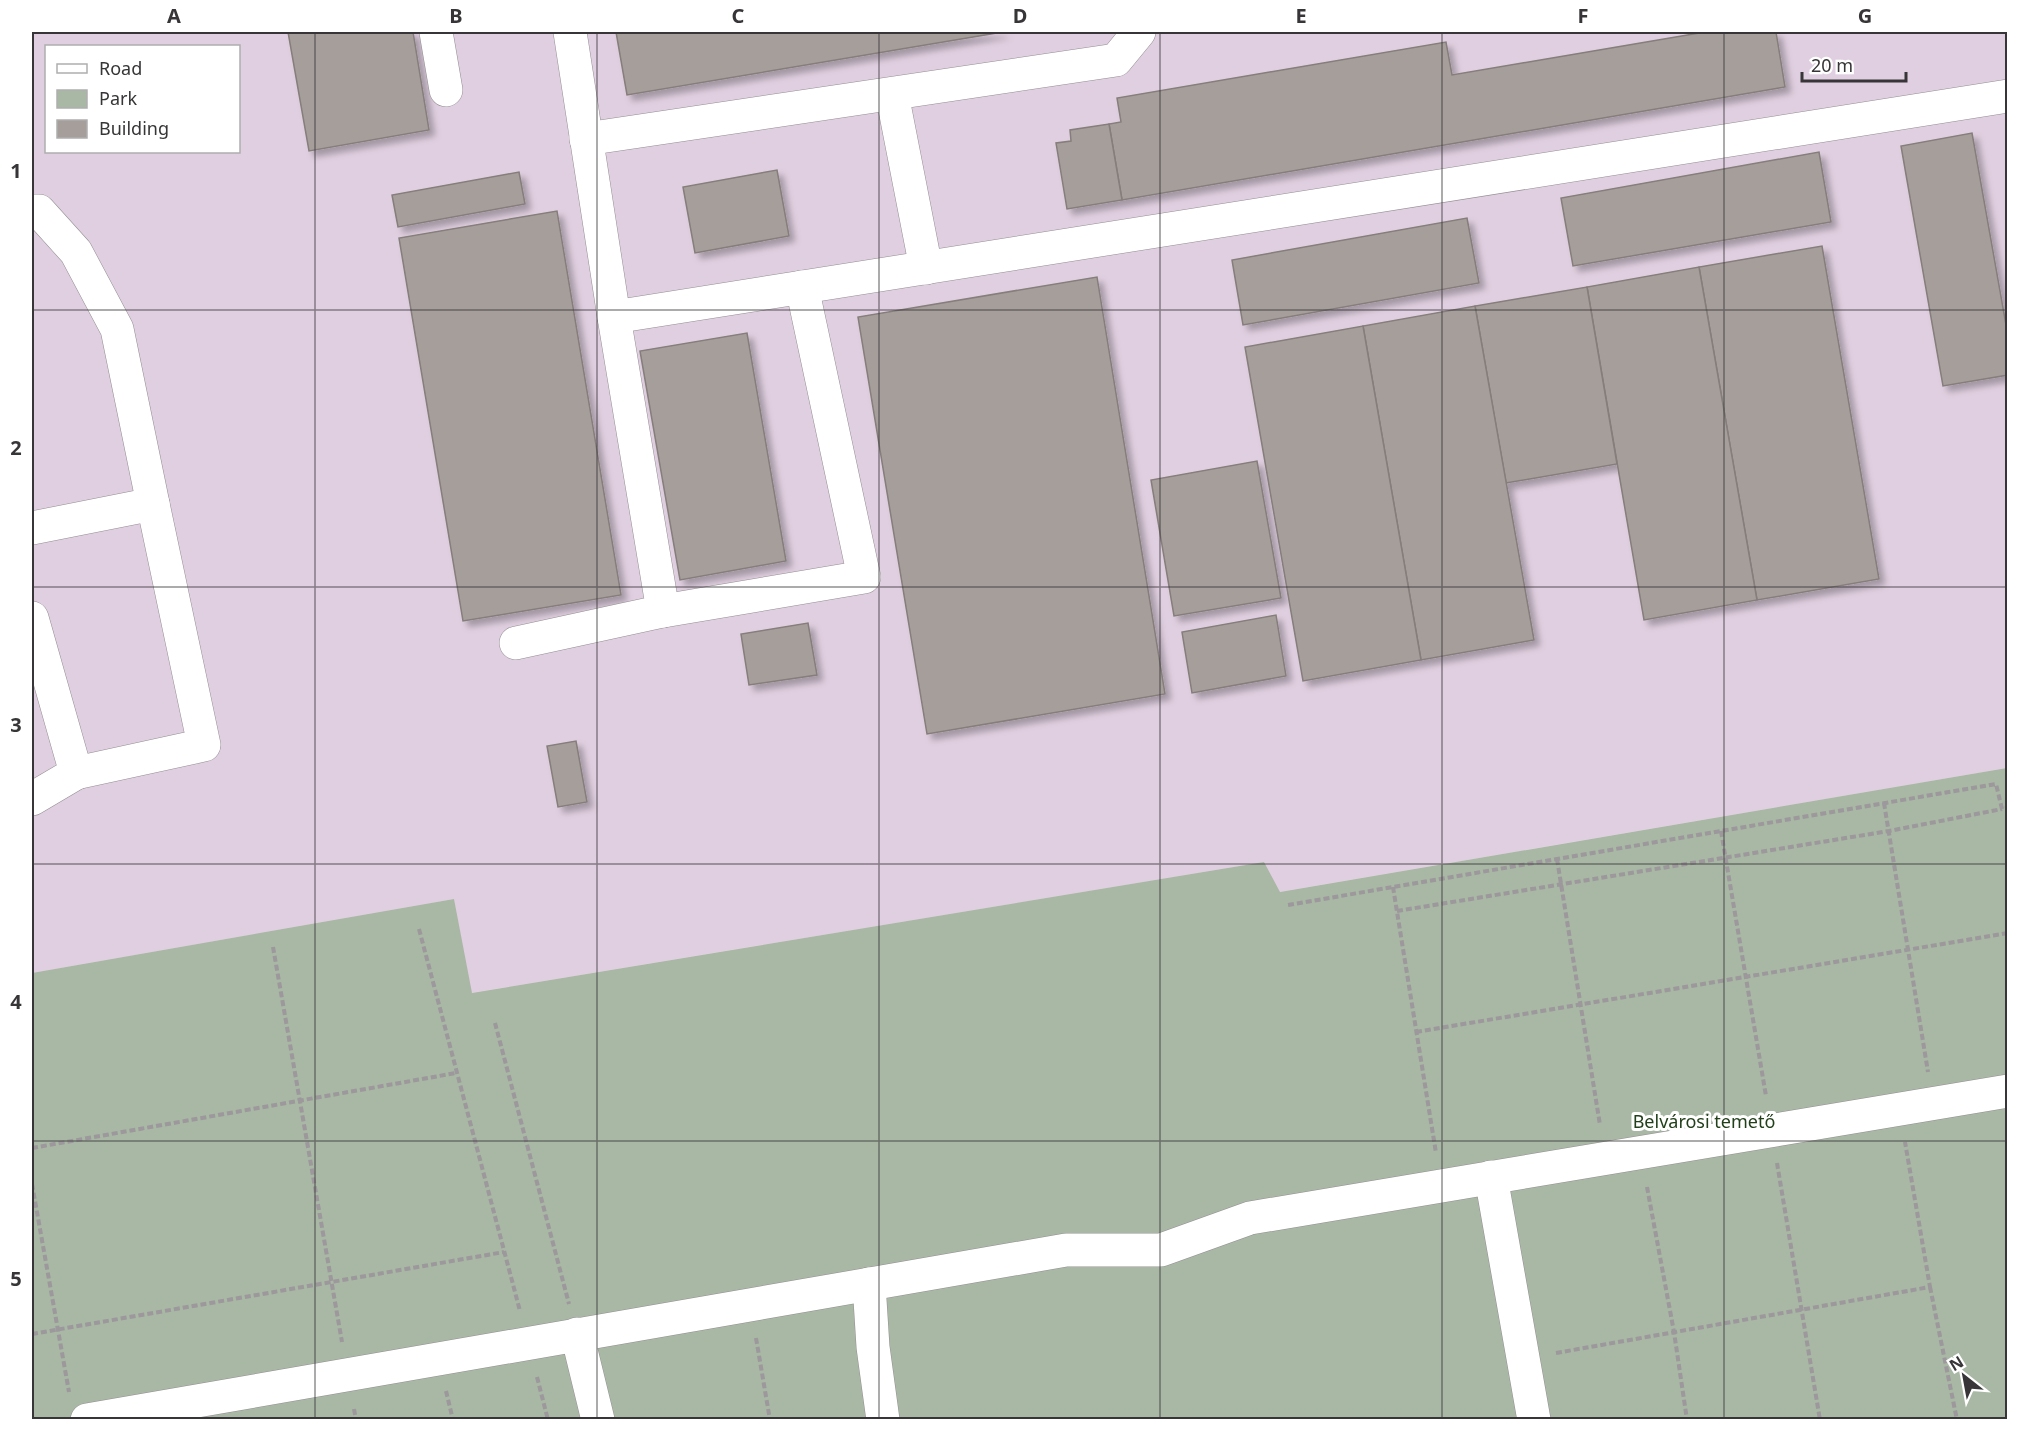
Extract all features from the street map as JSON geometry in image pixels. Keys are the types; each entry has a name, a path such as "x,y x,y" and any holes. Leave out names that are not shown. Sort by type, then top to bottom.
{"lane":[{"path":"436,32 446,90"},
{"path":"570,32 663,611"},
{"path":"586,139 1116,60 1139,32"},
{"path":"892,94 926,268"},
{"path":"614,317 2007,96"},
{"path":"32,211 39,211 76,252 117,328 204,745 76,773 32,799"},
{"path":"516,643 663,611 864,577 802,287"},
{"path":"32,528 153,504"},
{"path":"32,618 76,773"},
{"path":"78,1408 348,1374 1066,1250 1161,1250 1250,1218 2007,1091"},
{"path":"1491,1178 1534,1419"},
{"path":"869,1284 873,1347 883,1419"},
{"path":"577,1334 598,1419"}],"path":[{"path":"1288,905 1996,784 2005,809 1889,831 1397,911"},
{"path":"1884,803 1933,1103"},
{"path":"1557,859 1605,1158"},
{"path":"1393,887 1442,1186"},
{"path":"419,929 548,1419"},
{"path":"1416,1032 2007,933"},
{"path":"273,947 356,1419"},
{"path":"495,1023 577,1334"},
{"path":"32,1148 456,1073"},
{"path":"1899,1109 1930,1287 1957,1419"},
{"path":"1641,1152 1674,1332 1687,1419"},
{"path":"32,1184 58,1330 78,1408"},
{"path":"32,1334 504,1252"},
{"path":"1523,1358 1930,1287"},
{"path":"750,1305 770,1419"}],"shaded area":[{"path":"32,32 2007,32 2007,768 1279,892 1264,862 471,993 454,899 32,973"}],"green space":[{"name":"Belvárosi temető","path":"2007,768 2007,1419 32,1420 32,973 454,899 472,993 1264,862 1280,892"}],"building":[{"path":"288,32 413,32 429,130 309,151"},
{"path":"616,32 1003,32 627,95"},
{"path":"1705,32 1776,32 1785,87 1122,200 1109,124 1121,122 1117,98 1446,42 1452,75"},
{"path":"1109,124 1122,200 1067,209 1056,143 1071,141 1070,130"},
{"path":"1972,133 2008,336 2008,375 1943,386 1901,146"},
{"path":"1819,152 1831,222 1573,266 1561,198"},
{"path":"777,170 789,236 695,253 683,187"},
{"path":"519,172 525,204 398,227 392,195"},
{"path":"557,211 621,595 463,621 399,238"},
{"path":"1467,218 1479,283 1243,325 1232,260"},
{"path":"1822,246 1879,579 1757,600 1699,267"},
{"path":"1699,267 1757,600 1644,620 1587,287"},
{"path":"1097,277 1165,694 927,734 858,317"},
{"path":"1587,287 1617,464 1506,483 1475,306"},
{"path":"1475,306 1534,640 1421,660 1363,326"},
{"path":"1363,326 1421,660 1303,681 1245,347"},
{"path":"747,333 786,561 680,580 640,351"},
{"path":"1257,461 1281,598 1174,616 1151,480"},
{"path":"1276,615 1286,676 1192,693 1182,632"},
{"path":"808,623 817,675 749,685 741,634"},
{"path":"576,741 587,802 558,807 547,746"}]}
